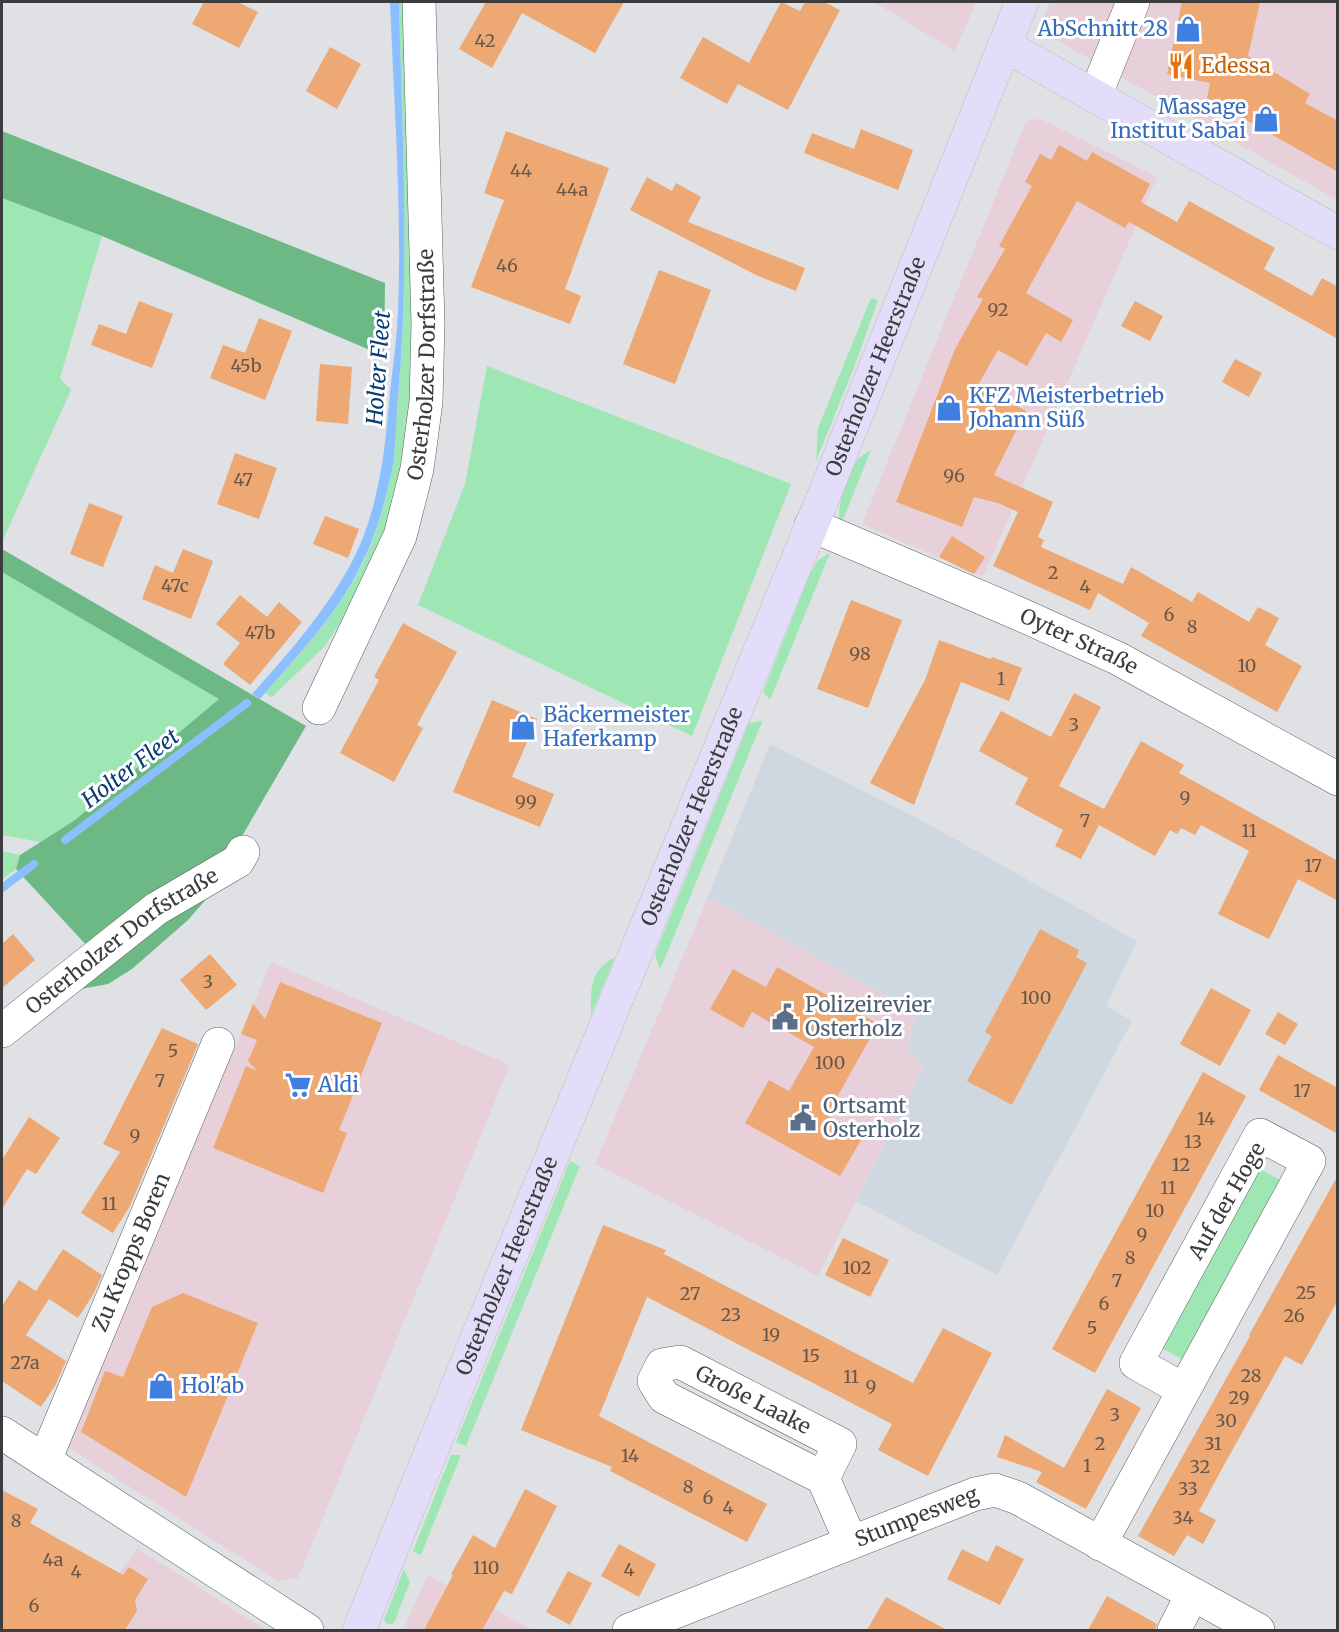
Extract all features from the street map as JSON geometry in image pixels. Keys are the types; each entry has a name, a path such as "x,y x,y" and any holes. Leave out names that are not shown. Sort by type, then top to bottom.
{"main road":[{"name":"Osterholzer Heerstraße","path":"359,1630 811,525 1022,2"},
{"path":"1005,45 1338,233"}],"street":[{"name":"Osterholzer Dorfstraße","path":"320,708 400,536 417,469 426,402 428,324 419,2"},
{"path":"1095,96 1133,2"},
{"name":"Oyter Straße","path":"811,525 1118,658 1338,779"},
{"name":"Osterholzer Dorfstraße","path":"2,1031 156,909 238,861 243,852"},
{"name":"Zu Kropps Boren","path":"45,1460 218,1044"},
{"name":"Auf der Hoge","path":"1100,1544 1309,1161 1260,1135 1136,1364 1184,1390"},
{"name":"Große Laake","path":"680,1362 840,1444 823,1478 664,1397 654,1381 662,1365 680,1362"},
{"path":"2,1432 307,1630"},
{"path":"823,1478 851,1542"},
{"name":"Stumpesweg","path":"629,1630 975,1494 995,1490 1018,1498 1258,1630"},
{"path":"1174,1630 1192,1595"}],"shaded area":[{"path":"874,2 976,2 955,51"},
{"path":"1050,2 1337,2 1337,200 1039,30"},
{"path":"1033,119 1043,120 1157,177 983,577 862,524 1025,124"},
{"path":"770,744 921,820 1137,941 1106,1006 1132,1021 997,1275 856,1201 924,1066 907,1050 917,1013 708,897"},
{"path":"708,897 917,1013 907,1049 924,1066 818,1276 595,1164"},
{"path":"271,962 510,1065 298,1578 278,1581 67,1447"},
{"path":"137,1548 266,1630 78,1630"},
{"path":"428,1575 533,1630 403,1630"}],"green space":[{"path":"399,2 410,2 418,381 392,518 352,605 325,646 272,697 265,693 329,617 361,567 375,532 390,478 402,350 404,300"},
{"path":"2,131 385,283 384,356 102,236 2,198"},
{"path":"2,198 102,236 60,378 71,390 2,542"},
{"path":"871,298 878,300 855,365 816,461 818,428"},
{"path":"487,366 791,484 692,736 418,605 465,484"},
{"path":"871,450 841,525 839,512 849,475 857,460"},
{"path":"2,549 306,726 234,850 88,947 16,869 20,855 75,820 219,699 2,572"},
{"path":"830,553 770,700 763,692 810,574 818,560"},
{"path":"2,572 220,699 75,820 40,842 2,835"},
{"path":"762,721 660,970 655,954 749,723"},
{"path":"2,851 20,855 16,869 2,880"},
{"path":"215,889 188,920 132,969 108,984 76,990 84,976"},
{"path":"615,957 591,1015 593,981 600,968"},
{"path":"570,1161 580,1166 466,1446 456,1442"},
{"path":"1255,1166 1287,1184 1187,1362 1156,1345"},
{"path":"451,1455 461,1455 421,1555 413,1551"},
{"path":"404,1569 410,1582 394,1623 388,1624 384,1620"}],"water":[{"path":"390,2 399,2 404,249 402,348 392,470 376,531 351,584 328,619 260,699 252,694 315,619 355,556 370,518 379,483 396,341 399,272 397,156"}],"building":[{"path":"204,2 238,2 258,12 239,48 192,24"},
{"path":"486,2 624,2 595,53 522,13 492,68 459,49"},
{"path":"781,2 800,11 805,2 824,2 840,10 788,110 738,84 727,104 680,78 703,37 749,63"},
{"path":"1182,2 1260,2 1248,56 1310,94 1305,103 1338,121 1338,172 1207,98 1210,83 1167,74"},
{"path":"330,47 361,64 337,109 306,91"},
{"path":"861,129 913,150 898,190 804,153 812,133 854,149"},
{"path":"506,131 609,168 565,289 581,296 570,324 471,287 504,200 484,193"},
{"path":"1059,145 1087,161 1092,152 1150,184 1141,202 1177,222 1189,201 1275,248 1264,269 1312,296 1322,278 1338,287 1338,339 1129,222 1125,228 1077,201 1026,293 1073,320 1061,342 1046,333 1027,366 998,350 978,385 1026,411 994,475 1053,502 1038,537 1044,540 1041,547 1123,584 1131,567 1192,602 1198,592 1249,622 1258,607 1279,618 1265,645 1302,666 1277,712 1141,636 1149,623 1098,593 1090,610 993,566 1018,512 998,503 974,497 962,527 896,502 955,349 983,299 977,297 1005,249 999,246 1032,186 1025,182 1040,154 1051,160"},
{"path":"647,177 672,191 676,183 701,197 688,222 805,268 796,291 756,275 630,210"},
{"path":"659,270 711,290 675,384 623,364"},
{"path":"139,301 173,314 152,368 91,345 99,324 126,334"},
{"path":"1135,301 1163,316 1150,341 1121,326"},
{"path":"259,318 292,331 265,400 210,378 223,345 245,353"},
{"path":"1235,359 1262,373 1249,397 1222,382"},
{"path":"320,364 352,367 348,424 316,421"},
{"path":"235,453 277,468 259,519 217,504"},
{"path":"89,503 123,516 103,567 70,554"},
{"path":"325,516 359,529 348,558 313,544"},
{"path":"952,536 985,557 974,574 939,557"},
{"path":"183,549 213,561 191,619 142,599 155,565 173,573"},
{"path":"240,595 267,617 279,602 302,622 250,685 223,664 240,643 216,624"},
{"path":"851,600 902,620 868,708 817,689"},
{"path":"403,623 457,652 417,725 423,728 394,782 340,753 379,680 374,677"},
{"path":"939,640 1022,668 1009,701 961,682 914,805 870,783 925,680"},
{"path":"1074,693 1101,707 1059,786 1104,809 1141,741 1184,765 1179,773 1338,861 1338,901 1298,879 1269,939 1218,914 1249,851 1201,825 1195,835 1181,828 1177,834 1170,830 1155,856 1099,825 1081,859 1055,846 1063,830 1015,804 1028,778 979,751 1001,711 1051,737"},
{"path":"492,700 537,719 512,777 554,794 540,827 453,792"},
{"path":"1040,929 1079,950 1076,957 1087,963 1012,1105 967,1081 992,1036 985,1032"},
{"path":"13,934 35,960 2,988 2,944"},
{"path":"210,954 237,985 206,1010 180,980"},
{"path":"777,967 878,1024 827,1115 864,1135 840,1176 745,1123 769,1080 789,1091 814,1047 752,1012 743,1028 710,1009 733,969 766,987"},
{"name":"Aldi","path":"280,982 382,1023 339,1130 347,1133 323,1193 213,1148 246,1066 257,1071 248,1061 257,1040 241,1034 253,1004 265,1019"},
{"path":"1211,988 1251,1010 1220,1066 1180,1044"},
{"path":"1278,1012 1298,1024 1285,1045 1265,1034"},
{"path":"162,1028 198,1044 130,1206 113,1233 81,1213 120,1152 103,1144"},
{"path":"1278,1055 1338,1088 1338,1134 1259,1090"},
{"path":"1203,1072 1246,1096 1095,1373 1052,1349"},
{"path":"29,1117 60,1138 36,1174 27,1169 2,1209 2,1160"},
{"path":"1338,1175 1338,1300 1302,1365 1285,1356 1224,1465 1199,1511 1216,1520 1203,1544 1187,1535 1174,1556 1138,1536"},
{"path":"603,1225 666,1250 664,1254 913,1383 943,1328 992,1353 928,1476 878,1450 892,1424 647,1297 599,1416 767,1504 747,1542 610,1471 612,1467 521,1430"},
{"path":"843,1238 889,1260 870,1297 825,1275"},
{"path":"63,1249 102,1275 78,1318 49,1299 26,1335 66,1361 56,1384 41,1407 2,1381 2,1306 19,1280 36,1291"},
{"path":"183,1293 258,1323 186,1497 81,1432 105,1371 123,1377 152,1307"},
{"path":"1107,1389 1141,1408 1086,1509 1036,1482 1042,1472 997,1457 1005,1435 1064,1468"},
{"path":"525,1489 557,1506 512,1594 504,1591 482,1630 424,1630 473,1535 495,1548"},
{"path":"2,1490 38,1509 30,1523 123,1575 129,1567 148,1579 135,1600 137,1611 125,1630 2,1630"},
{"path":"619,1544 656,1564 639,1597 601,1576"},
{"path":"996,1545 1024,1559 1000,1605 947,1579 962,1549 988,1562"},
{"path":"568,1571 592,1583 570,1625 546,1612"},
{"path":"1107,1596 1157,1624 1155,1630 1088,1630"},
{"path":"886,1597 910,1610 947,1630 867,1630"}],"waterway":[{"name":"Holter Fleet","path":"65,840 247,703"},
{"name":"Holter Fleet","path":"2,888 34,864"}],"place":[{"name":"AbSchnitt 28","path":"1188,29"},
{"name":"Edessa","path":"1181,66"},
{"name":"Massage Institut Sabai","path":"1266,119"},
{"name":"KFZ Meisterbetrieb Johann Süß","path":"949,408"},
{"name":"Bäckermeister Haferkamp","path":"523,727"},
{"name":"Polizeirevier Osterholz","path":"785,1017"},
{"name":"Aldi","path":"298,1085"},
{"name":"Ortsamt Osterholz","path":"803,1118"},
{"name":"Hol'ab","path":"161,1386"}]}
